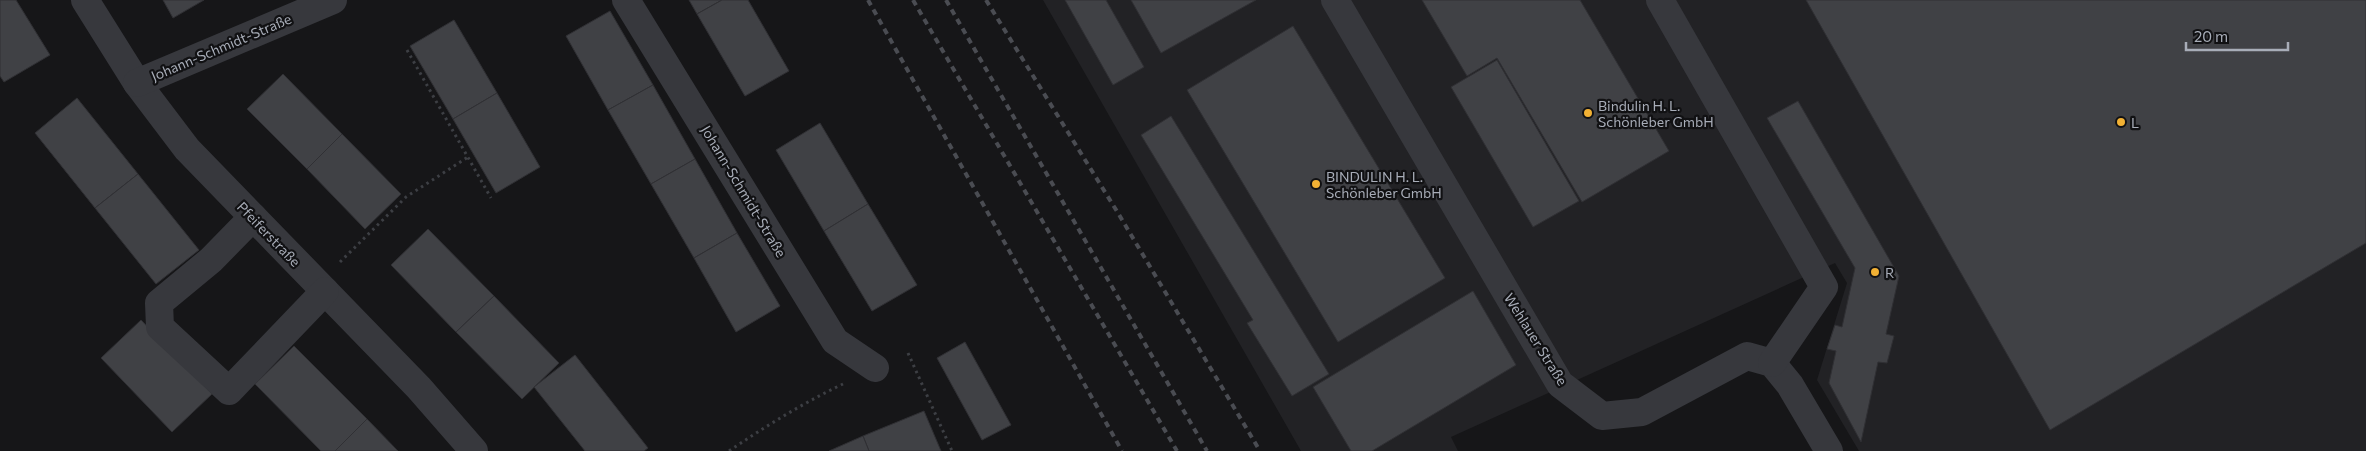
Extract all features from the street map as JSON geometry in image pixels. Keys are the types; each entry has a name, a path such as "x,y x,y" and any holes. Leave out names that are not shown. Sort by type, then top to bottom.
{"street":[{"name":"Pfeiferstraße","path":"85,0 137,83 187,149 419,388 474,451"},
{"name":"Johann-Schmidt-Straße","path":"137,83 333,0"},
{"name":"Johann-Schmidt-Straße","path":"626,0 835,341 876,368"},
{"name":"Wehlauer Straße","path":"1335,0 1560,384 1602,416 1642,412 1747,356 1772,363"},
{"path":"1660,0 1824,286 1772,363 1790,384 1829,451"},
{"path":"253,217 211,260 159,303 160,327 229,390 322,288"}],"path":[{"path":"407,50 491,198"},
{"path":"322,288 406,197 468,157"},
{"path":"908,353 952,451"},
{"path":"729,451 817,396 876,368"}],"shaded area":[{"path":"1043,0 2366,0 2366,451 1859,451 1817,380 1847,283 1835,263 1451,437 1458,451 1301,451"}],"building":[{"path":"0,0 16,0 50,55 4,82 0,76"},
{"path":"163,0 204,0 173,18"},
{"path":"689,0 722,0 697,14"},
{"path":"722,0 748,0 789,71 745,96 697,14"},
{"path":"1065,0 1106,0 1144,67 1113,85"},
{"path":"1131,0 1256,0 1161,53"},
{"name":"Bindulin H. L. Schönleber GmbH","path":"1422,0 1580,0 1669,151 1582,202 1497,58 1467,76"},
{"name":"L","path":"1806,0 2366,0 2366,243 2050,430"},
{"path":"610,11 653,85 608,110 566,36"},
{"path":"454,20 497,93 453,119 410,46"},
{"name":"BINDULIN H. L. Schönleber GmbH","path":"1293,26 1445,278 1338,342 1187,90"},
{"path":"1497,60 1579,201 1533,227 1451,87"},
{"path":"283,74 342,134 307,169 247,109"},
{"path":"653,85 695,159 651,184 608,110"},
{"path":"497,93 540,167 496,193 453,119"},
{"path":"77,98 138,174 95,208 35,133"},
{"name":"R","path":"1798,101 1899,276 1886,334 1894,336 1887,363 1878,362 1861,442 1829,383 1836,351 1827,349 1835,325 1842,327 1855,268 1767,118"},
{"path":"1171,116 1329,374 1292,396 1247,323 1253,320 1141,135"},
{"path":"820,123 868,204 824,231 776,150"},
{"path":"342,134 401,194 365,229 307,169"},
{"path":"695,159 737,233 694,258 651,184"},
{"path":"138,174 199,250 156,284 95,208"},
{"path":"868,204 917,285 872,311 824,231"},
{"path":"428,229 494,296 456,332 391,265"},
{"path":"737,233 780,306 736,332 694,258"},
{"path":"1473,291 1516,365 1372,451 1351,451 1313,387"},
{"path":"494,296 559,363 522,399 456,332"},
{"path":"141,320 212,394 172,432 101,358"},
{"path":"965,342 1011,425 982,440 937,358"},
{"path":"294,346 367,419 335,451 321,451 255,384"},
{"path":"575,355 648,448 644,451 585,451 534,387"},
{"path":"924,411 941,451 869,451 863,436"},
{"path":"367,419 398,451 335,451"},
{"path":"863,436 869,451 829,451"}],"railway":[{"path":"868,0 1122,451"},
{"path":"913,0 1177,451"},
{"path":"946,0 1207,451"},
{"path":"986,0 1118,213 1260,451"}],"place":[{"name":"Bindulin H. L. Schönleber GmbH","path":"1588,113"},
{"name":"L","path":"2121,122"},
{"name":"BINDULIN H. L. Schönleber GmbH","path":"1316,184"},
{"name":"R","path":"1875,272"}]}
